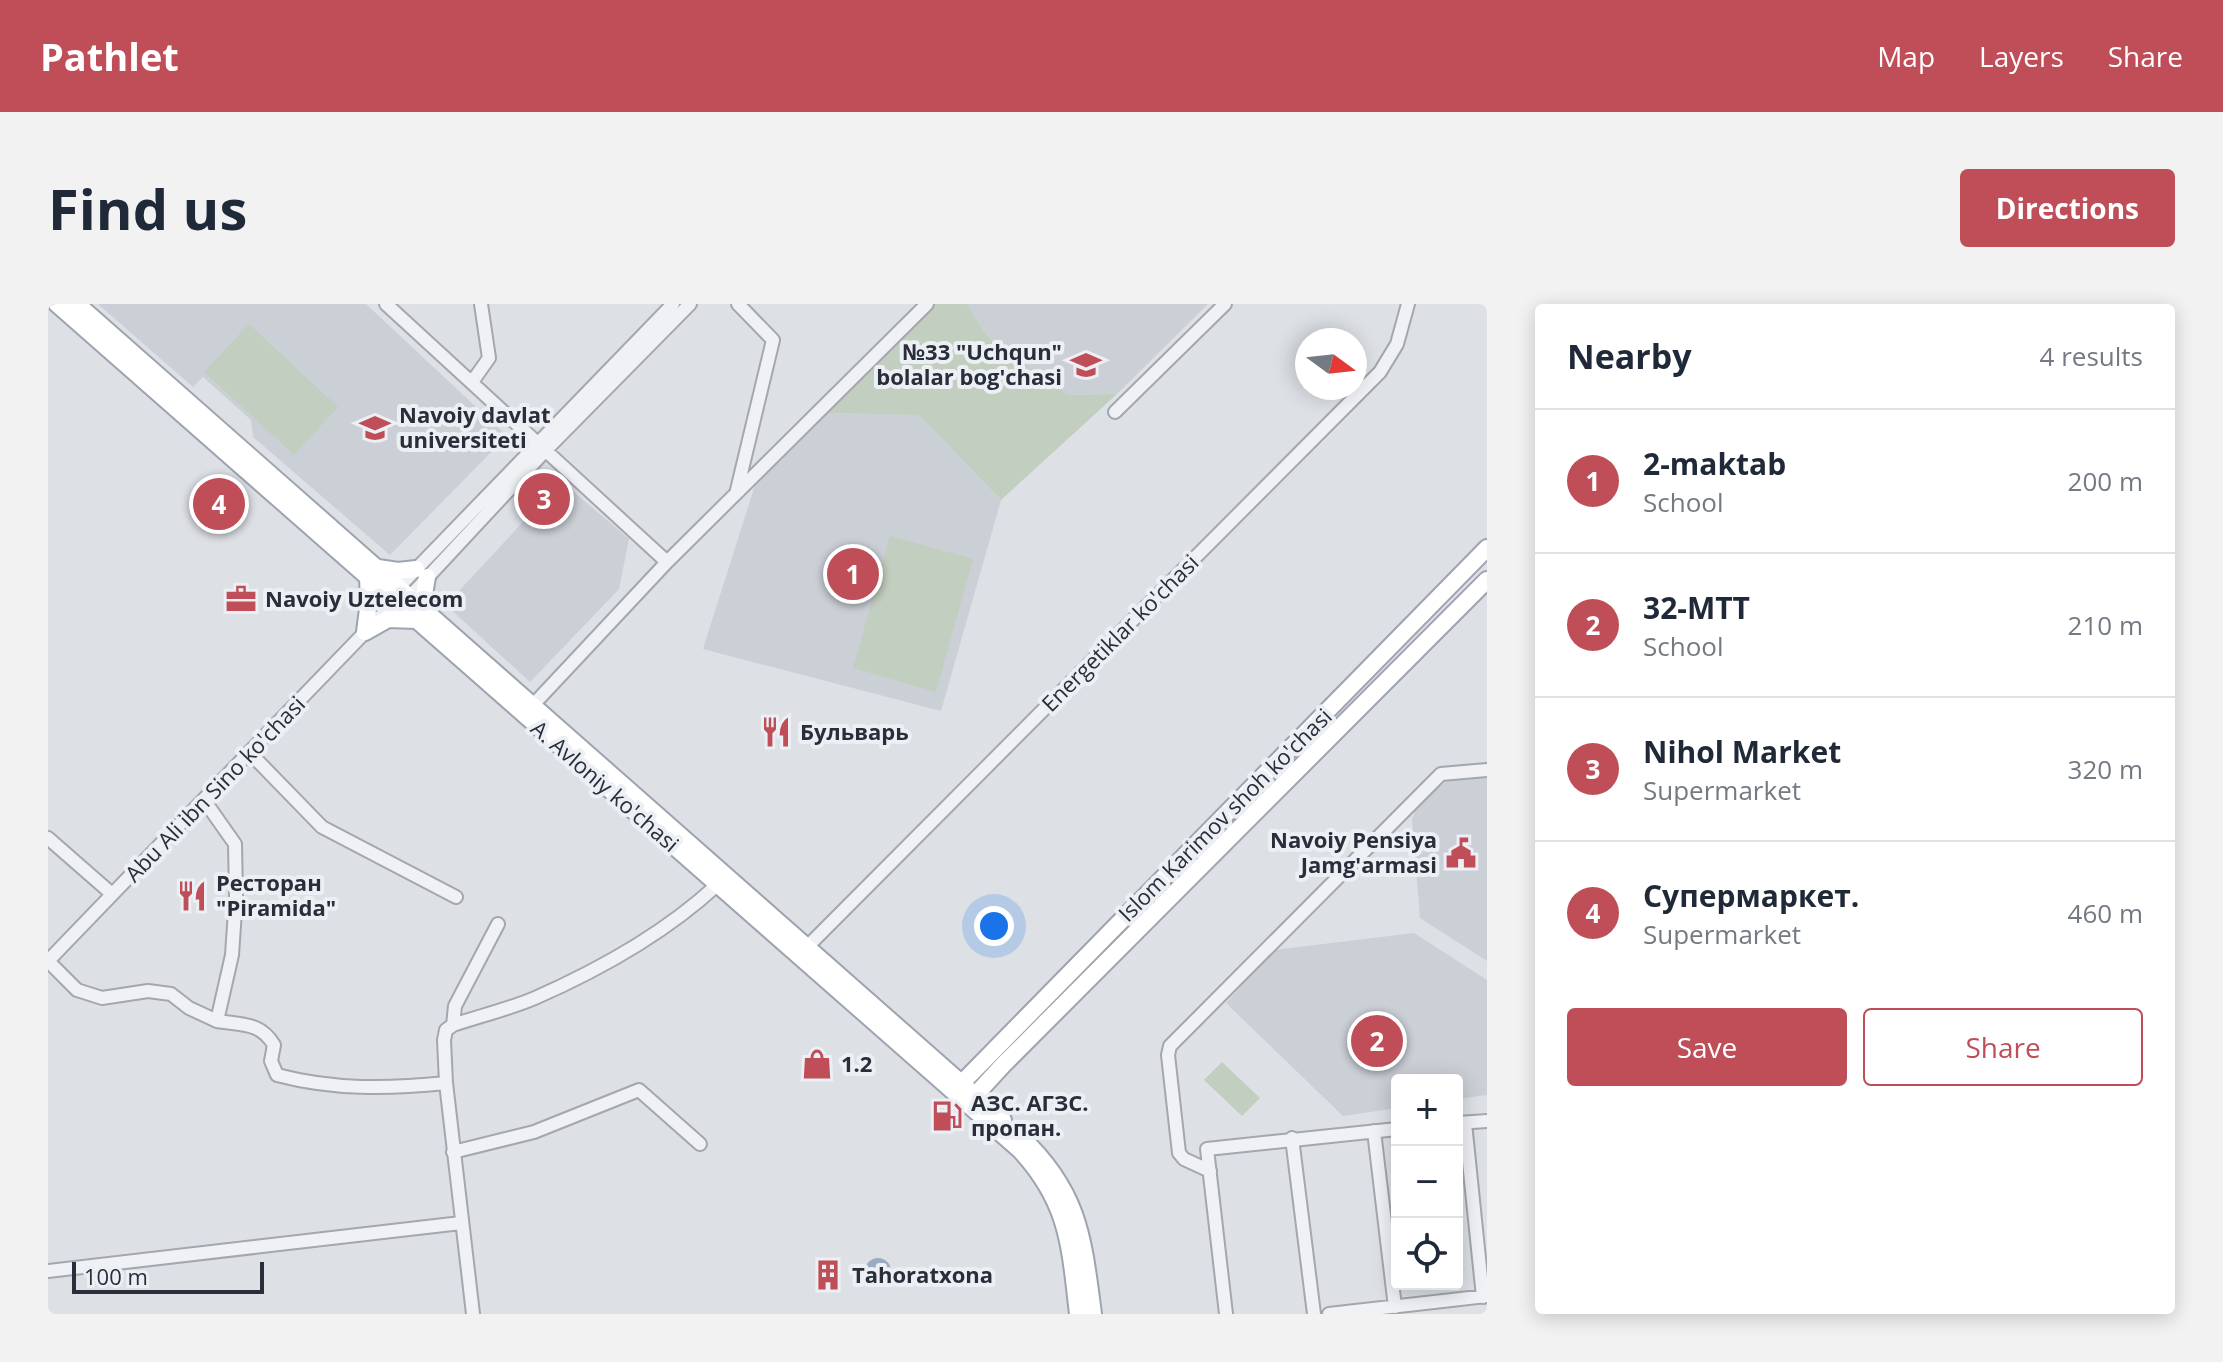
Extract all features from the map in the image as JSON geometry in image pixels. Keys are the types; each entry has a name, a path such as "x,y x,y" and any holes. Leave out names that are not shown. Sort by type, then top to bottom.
{"main road":[{"name":"A. Avloniy ko'chasi","path":"57,304 373,572"},
{"name":"A. Avloniy ko'chasi","path":"77,304 717,885 958,1086"},
{"name":"Islom Karimov shoh ko'chasi","path":"958,1086 1487,548"},
{"path":"373,572 422,573 422,616 388,619 365,632 373,572"},
{"name":"Islom Karimov shoh ko'chasi","path":"972,1099 1487,580"},
{"name":"A. Avloniy ko'chasi","path":"422,616 533,705 808,946 972,1099 1042,1156 1074,1210 1084,1244 1093,1314"},
{"name":"A. Avloniy ko'chasi","path":"972,1099 1036,1167 1058,1203 1065,1221 1078,1314"}],"street":[{"path":"386,304 667,562"},
{"path":"472,382 489,358 481,304"},
{"name":"Abu Ali ibn Sino ko'chasi","path":"48,961 422,573 673,304"},
{"name":"Abu Ali ibn Sino ko'chasi","path":"541,447 690,304"},
{"path":"737,491 773,340 738,304"},
{"path":"533,705 667,562 927,304"},
{"path":"1115,412 1225,304"},
{"name":"Energetiklar ko'chasi","path":"808,946 1380,372 1397,344 1408,304"},
{"path":"250,753 322,827 456,897"},
{"path":"1210,1171 1184,1159 1179,1153 1168,1055 1170,1046 1441,774 1487,770"},
{"path":"204,800 235,844 236,896 232,955 217,1021"},
{"path":"48,838 112,894"},
{"path":"473,1314 446,1083 446,1030 533,999 627,952 684,914 717,885"},
{"path":"453,1025 455,1006 498,924"},
{"path":"48,961 77,990 102,998 148,991 171,994 189,1008 217,1021 258,1027 267,1033 274,1045 271,1061 277,1075 352,1088 446,1083"},
{"path":"453,1152 534,1132 639,1090 700,1144"},
{"path":"1463,1123 1487,1121"},
{"path":"1226,1314 1207,1149 1391,1130"},
{"path":"1374,1131 1395,1307"},
{"path":"1329,1314 1485,1296 1463,1137"},
{"path":"1292,1138 1314,1314"},
{"path":"48,1271 461,1223"}],"shaded area":[{"name":"Navoiy davlat universiteti","path":"98,304 366,304 507,436 390,555 253,437 251,420 203,377 193,387"},
{"name":"№33 \"Uchqun\" bolalar bog'chasi","path":"967,304 1208,304 1117,394 1068,395 987,336"},
{"path":"828,413 919,415 1001,500 941,711 703,649 756,482"},
{"path":"561,481 629,539 619,589 530,682 446,605"},
{"path":"1487,776 1487,961 1420,918 1412,820 1417,806 1448,780"},
{"path":"1414,933 1487,980 1487,1095 1463,1098 1463,1074 1391,1074 1391,1109 1343,1116 1226,1003 1274,950"}],"green space":[{"path":"935,304 967,304 987,336 1068,395 1117,394 1001,500 919,415 828,413"},
{"path":"249,324 338,407 294,455 204,372"},
{"path":"890,536 973,559 936,692 853,668"},
{"path":"1222,1062 1260,1098 1242,1116 1204,1080"}],"water":[{"path":"878,1258 887,1262 891,1271 887,1280 878,1284 869,1280 865,1271 869,1262"}],"place":[{"name":"№33 \"Uchqun\" bolalar bog'chasi","path":"1086,365"},
{"name":"Navoiy davlat universiteti","path":"375,428"},
{"name":"Nihol Market","path":"544,499"},
{"name":"Супермаркет.","path":"219,504"},
{"name":"2-maktab","path":"853,574"},
{"name":"Navoiy Uztelecom","path":"241,599"},
{"name":"Бульварь","path":"776,732"},
{"name":"Navoiy Pensiya Jamg'armasi","path":"1461,853"},
{"name":"Ресторан \"Piramida\"","path":"192,896"},
{"name":"32-MTT","path":"1377,1041"},
{"name":"1.2","path":"817,1064"},
{"name":"АЗС. АГЗС. пропан.","path":"947,1116"},
{"name":"Tahoratxona","path":"828,1275"}]}
